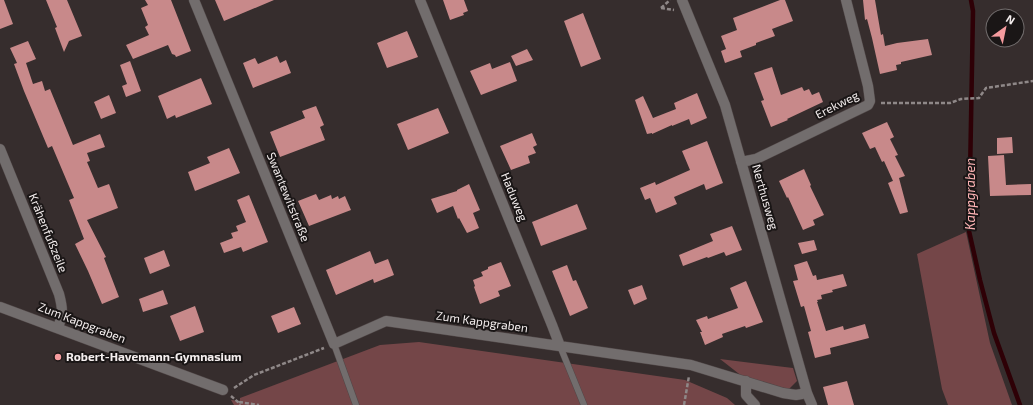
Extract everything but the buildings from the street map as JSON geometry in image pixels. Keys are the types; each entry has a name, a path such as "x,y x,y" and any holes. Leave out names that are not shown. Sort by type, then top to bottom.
{"street":[{"name":"Swantewitstraße","path":"194,0 334,344"},
{"name":"Haduweg","path":"420,0 560,346"},
{"name":"Nerthusweg","path":"682,0 725,105 807,393 812,405"},
{"name":"Erekweg","path":"741,162 756,159 868,106 870,101 869,90 846,0"},
{"name":"Krähenfußzeile","path":"0,149 59,294 63,307 58,328"},
{"name":"Zum Kappgraben","path":"0,306 227,390"},
{"name":"Zum Kappgraben","path":"334,344 386,322 691,365 783,394 796,395 807,393"},
{"path":"746,382 746,395 755,405"}],"lane":[{"name":"Swantewitstraße","path":"334,344 356,405"},
{"name":"Haduweg","path":"560,346 584,405"}],"path":[{"path":"661,8 670,0"},
{"path":"870,101 877,103 950,103 964,99 979,98 986,88 1033,81"},
{"path":"227,390 254,376 334,344"},
{"path":"684,405 691,365"},
{"path":"238,402 260,405"}],"shaded area":[{"path":"966,232 990,343 1012,405 948,405 942,389 917,254"},
{"path":"419,342 685,380 727,398 735,405 234,405 231,400 240,401 240,398 380,345"},
{"path":"720,359 793,368 797,381 789,389 766,385 743,377"}],"waterway":[{"name":"Kappgraben","path":"971,0 973,11 969,231 994,333 1020,405"}],"place":[{"name":"Robert-Havemann-Gymnasium","path":"58,357"}]}
